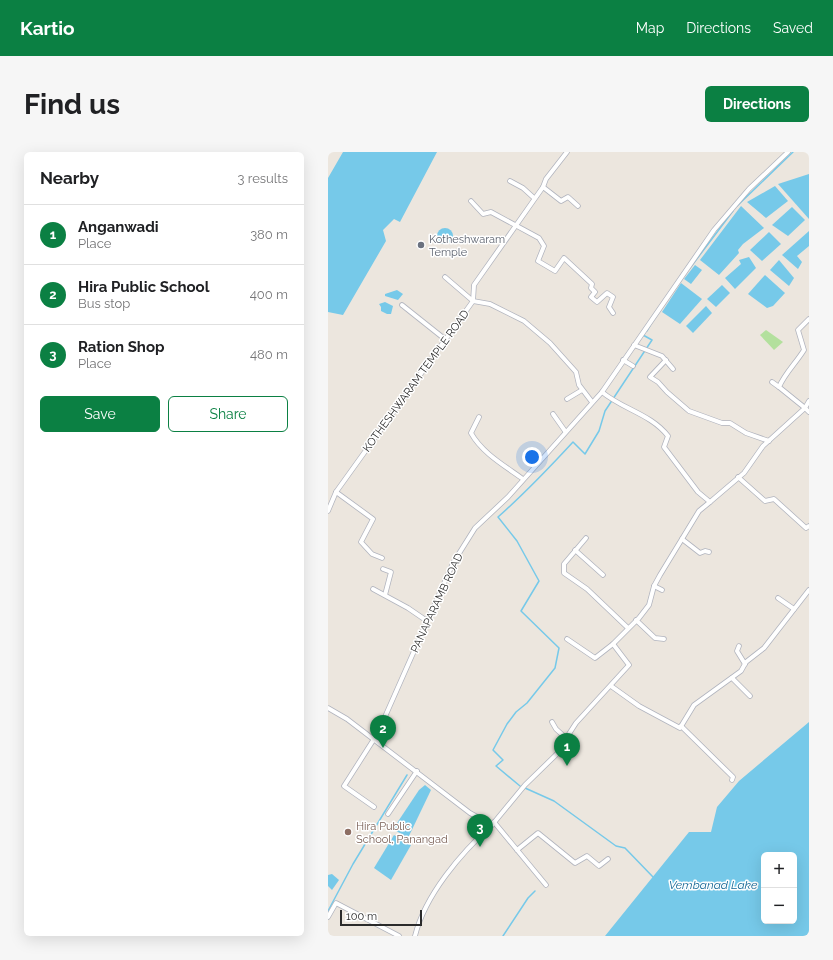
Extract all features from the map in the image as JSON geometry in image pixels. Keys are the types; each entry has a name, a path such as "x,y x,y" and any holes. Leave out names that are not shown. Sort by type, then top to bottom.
{"street":[{"name":"KOTHESHWARAM TEMPLE ROAD","path":"328,511 330,502 336,492 473,301 474,285 543,187 546,178 568,152"},
{"name":"PANAPARAMB ROAD","path":"384,719 453,563 475,528 508,497 602,392 714,230 749,189 788,152"},
{"path":"510,181 523,188 534,198"},
{"path":"543,187 561,201 568,197 578,206"},
{"path":"470,201 483,214 491,212 543,242 544,246 538,261 555,271 564,258 592,284 591,288 595,292 591,297 597,302 607,293 613,297 609,307 613,312"},
{"path":"445,277 473,301 490,304 524,321 550,343 576,372 582,390 592,402"},
{"path":"402,305 446,340"},
{"path":"779,387 783,378 804,350 798,330 809,319"},
{"path":"634,345 662,356 673,369"},
{"path":"623,360 633,366"},
{"path":"666,360 650,377 658,382 689,411 722,423 730,423 746,433 769,441"},
{"path":"772,382 809,412"},
{"path":"567,398 582,390"},
{"path":"602,392 612,400 654,422 663,430 668,436 664,447 698,492 710,502"},
{"path":"567,639 595,658 613,644 649,605 654,586 699,511 744,473 769,441 805,408 809,401"},
{"path":"552,414 565,432"},
{"path":"479,417 471,433 475,440 482,449 524,479"},
{"path":"738,478 765,501 774,499 806,528 809,526"},
{"path":"336,492 373,519 361,542 372,554 382,558"},
{"path":"586,538 564,564 564,572 587,589 628,628"},
{"path":"682,539 700,553 705,551 709,552"},
{"path":"575,550 603,575"},
{"path":"383,569 391,572 385,595"},
{"path":"654,586 662,590"},
{"path":"373,589 427,622"},
{"path":"681,726 694,705 741,671 745,664 764,648 809,590"},
{"path":"778,598 794,609"},
{"path":"636,620 655,638 664,639"},
{"path":"415,936 424,910 459,859 493,824 525,785 564,747 576,723 629,665 613,644"},
{"path":"739,646 737,651 745,664"},
{"path":"732,678 750,696"},
{"path":"611,686 639,706 680,728 681,726 733,777 732,780"},
{"path":"328,708 348,719 470,813 493,824 546,884"},
{"path":"552,722 556,729 567,739"},
{"path":"374,739 344,786 374,808"},
{"path":"388,814 416,771"},
{"path":"517,850 538,832 575,863 587,856 599,866 608,859"},
{"path":"328,916 336,902 399,936"}],"green space":[{"path":"766,330 783,342 774,350 760,335"}],"water":[{"path":"343,152 437,152 400,222 394,219 383,230 386,241 343,315 328,312 328,178"},
{"path":"809,174 809,219 778,184"},
{"path":"775,186 788,201 766,218 747,202"},
{"path":"741,206 764,228 743,244 738,250 739,253 719,275 700,260"},
{"path":"792,207 805,220 788,236 772,225"},
{"path":"442,228 448,228 453,233 451,242 448,244 442,244 437,239 437,233"},
{"path":"809,231 809,246 797,256 802,262 798,269 782,255"},
{"path":"769,232 781,244 762,261 750,250"},
{"path":"749,257 756,268 735,289 725,278 741,264 739,260"},
{"path":"779,260 794,278 789,286 770,270"},
{"path":"695,265 702,270 691,284 684,279"},
{"path":"765,275 785,293 773,306 767,308 748,294"},
{"path":"681,283 702,299 680,324 662,312"},
{"path":"722,285 730,293 716,307 707,299"},
{"path":"397,290 403,294 398,300 385,296 385,294"},
{"path":"385,302 393,306 391,314 381,311 379,304"},
{"path":"706,306 712,313 693,333 686,326"},
{"name":"Vembanad Lake","path":"809,722 809,936 605,936 689,832 711,832 717,807 739,781"},
{"path":"425,785 431,790 408,838 393,829 419,790"},
{"path":"394,835 411,845 391,880 374,868"},
{"path":"332,874 339,880 332,890 328,886 328,875"}],"waterway":[{"path":"737,206 793,152"},
{"path":"690,268 733,211"},
{"path":"647,331 652,322"},
{"path":"520,786 496,766 503,760 493,750 507,724 516,712 527,703 555,668 559,648 521,611 539,581 517,541 498,517 536,481 573,442 585,454 599,431 605,411 652,340 643,335 644,334"},
{"path":"328,911 353,864 407,775"},
{"path":"525,788 554,801 616,846 625,848 653,877"},
{"path":"503,936 528,898 535,891"}],"place":[{"name":"Kotheshwaram Temple","path":"421,245"},
{"name":"Hira Public School","path":"383,748"},
{"name":"Anganwadi","path":"567,766"},
{"name":"Hira Public School, Panangad","path":"348,832"},
{"name":"Ration Shop","path":"480,847"}]}
